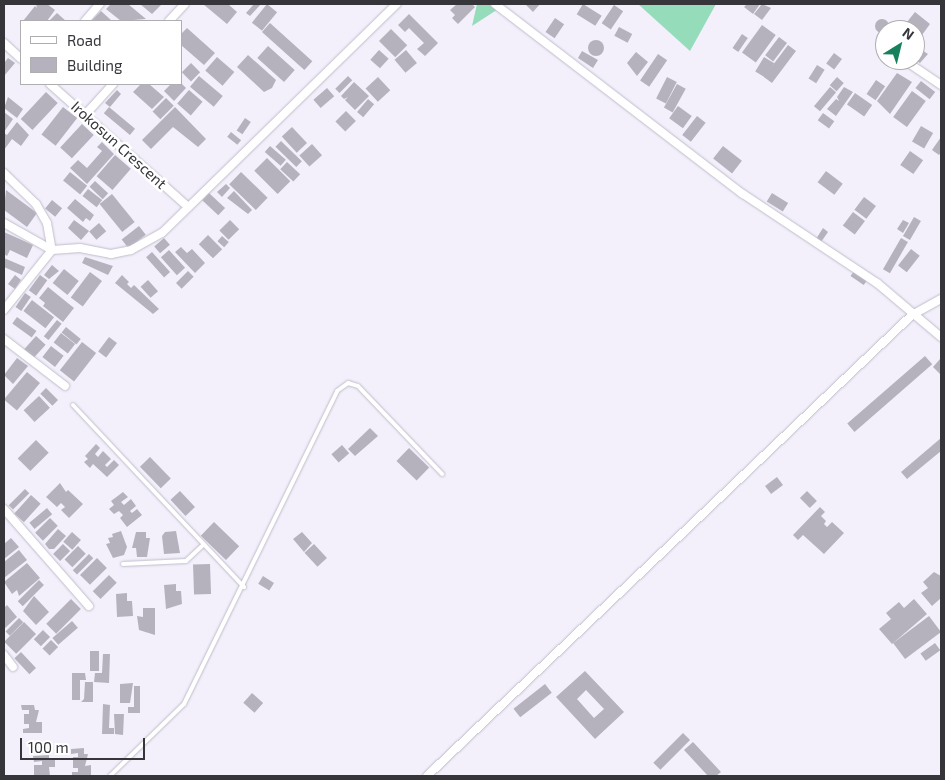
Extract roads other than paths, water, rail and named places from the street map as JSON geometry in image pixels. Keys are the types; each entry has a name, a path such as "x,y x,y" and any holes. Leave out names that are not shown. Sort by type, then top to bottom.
{"street":[{"path":"85,20 100,4"},
{"path":"170,20 185,4"},
{"path":"4,224 52,250 80,248 111,254 131,250 162,233 397,4"},
{"path":"495,4 743,194 877,283 912,315 941,337"},
{"path":"4,44 20,58"},
{"path":"918,70 941,86"},
{"name":"Irokosun Crescent","path":"51,85 188,207"},
{"path":"85,115 112,85"},
{"path":"4,173 36,204 47,223 52,250 4,310"},
{"path":"427,776 912,315 941,299"},
{"path":"4,338 65,386"},
{"path":"4,509 89,606"},
{"path":"4,655 13,667"}],"lane":[{"path":"110,776 184,704 244,587 337,391 348,383 358,386 442,474"},
{"path":"73,405 202,545 244,587"},
{"path":"123,564 186,561 202,545"}]}
